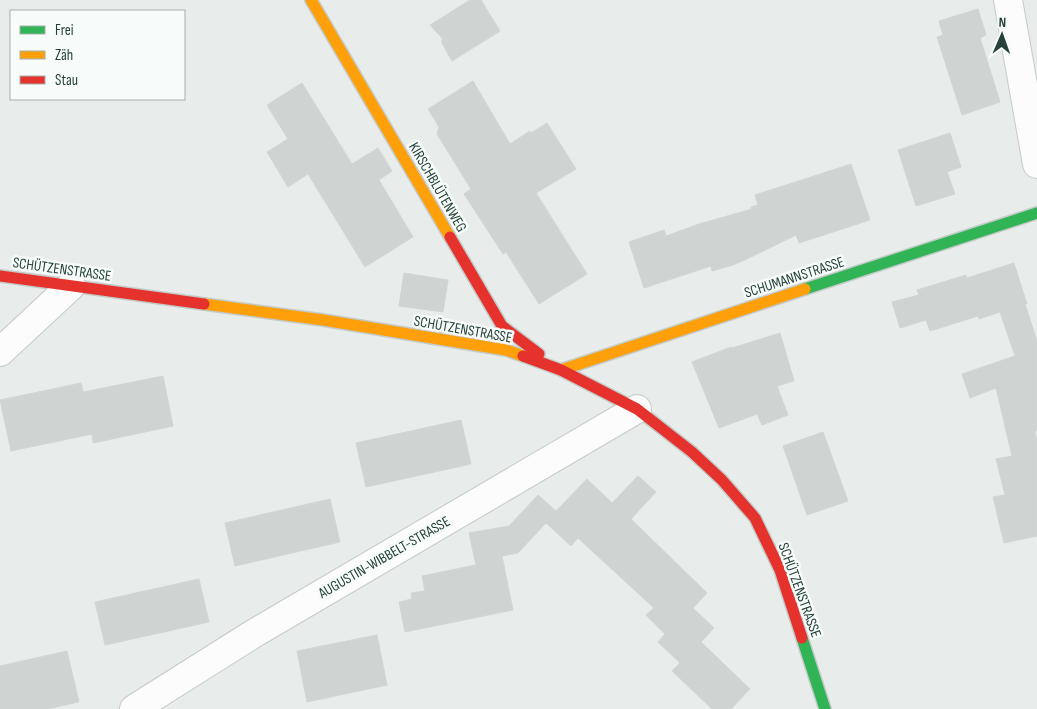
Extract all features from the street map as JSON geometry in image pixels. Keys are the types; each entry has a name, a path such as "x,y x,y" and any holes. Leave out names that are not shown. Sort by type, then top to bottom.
{"street":[{"name":"KIRSCHBLÜTENWEG","path":"311,0 502,326 560,370"},
{"path":"1008,0 1037,164"},
{"name":"SCHUMANNSTRASSE","path":"560,370 1037,213"},
{"name":"SCHÜTZENSTRASSE","path":"0,276 323,320 506,350 560,370 598,388 637,409 692,452 722,480 755,518 780,570 825,709"},
{"path":"0,352 71,286"},
{"name":"AUGUSTIN-WIBBELT-STRASSE","path":"134,709 253,634 637,409"}],"building":[{"path":"470,0 481,0 500,31 452,61 442,43 442,38 430,25"},
{"path":"978,9 986,35 980,38 1000,102 962,115 937,37 943,35 939,21"},
{"path":"473,81 510,144 547,123 576,169 536,193 587,274 539,304 506,252 503,254 464,194 471,189 437,134 439,127 428,109"},
{"path":"302,83 352,164 378,148 392,171 379,180 413,237 365,267 308,174 288,187 267,152 288,139 267,105"},
{"path":"950,133 961,167 947,172 955,194 916,206 898,150"},
{"path":"851,164 870,220 799,243 796,235 733,265 712,271 711,266 644,288 629,242 664,230 666,236 699,224 752,209 751,207 758,205 755,195"},
{"path":"1014,263 1037,341 1037,429 1035,432 1037,441 1037,536 1004,543 993,497 1005,495 996,459 1012,456 996,388 970,398 962,374 1015,356 1000,312 979,319 978,316 930,331 926,320 900,328 892,302 919,295 917,290 966,275 967,278"},
{"path":"404,273 448,280 443,312 399,306"},
{"path":"780,333 794,381 777,386 788,415 762,425 757,414 719,428 692,362 731,347"},
{"path":"163,376 173,426 93,443 92,434 11,451 0,400 81,383 83,392"},
{"path":"461,420 471,464 366,487 356,443"},
{"path":"823,432 848,501 807,515 783,446"},
{"path":"638,476 656,492 631,519 707,593 693,608 714,628 701,642 750,689 731,709 712,709 672,671 680,663 658,642 665,634 646,615 654,608 578,538 571,546 546,523 518,553 502,556 513,610 405,632 399,602 412,599 411,593 425,591 422,576 476,565 469,533 509,526 538,495 556,511 587,479 612,503"},
{"path":"330,499 340,542 235,566 225,523"},
{"path":"199,579 209,622 105,645 95,602"},
{"path":"377,635 387,685 307,702 297,651"},
{"path":"67,651 79,702 47,709 0,709 0,666"}],"traffic: fast":[{"path":"805,289 1037,213"},
{"path":"802,638 825,709"}],"traffic: slow":[{"path":"311,0 450,237"},
{"path":"561,370 805,289"},
{"path":"204,304 323,320 506,350 523,356"}],"traffic: jam":[{"path":"450,237 502,326 539,354"},
{"path":"0,276 204,304"},
{"path":"523,356 561,370 637,409 692,452 722,480 755,518 780,570 802,638"}]}
